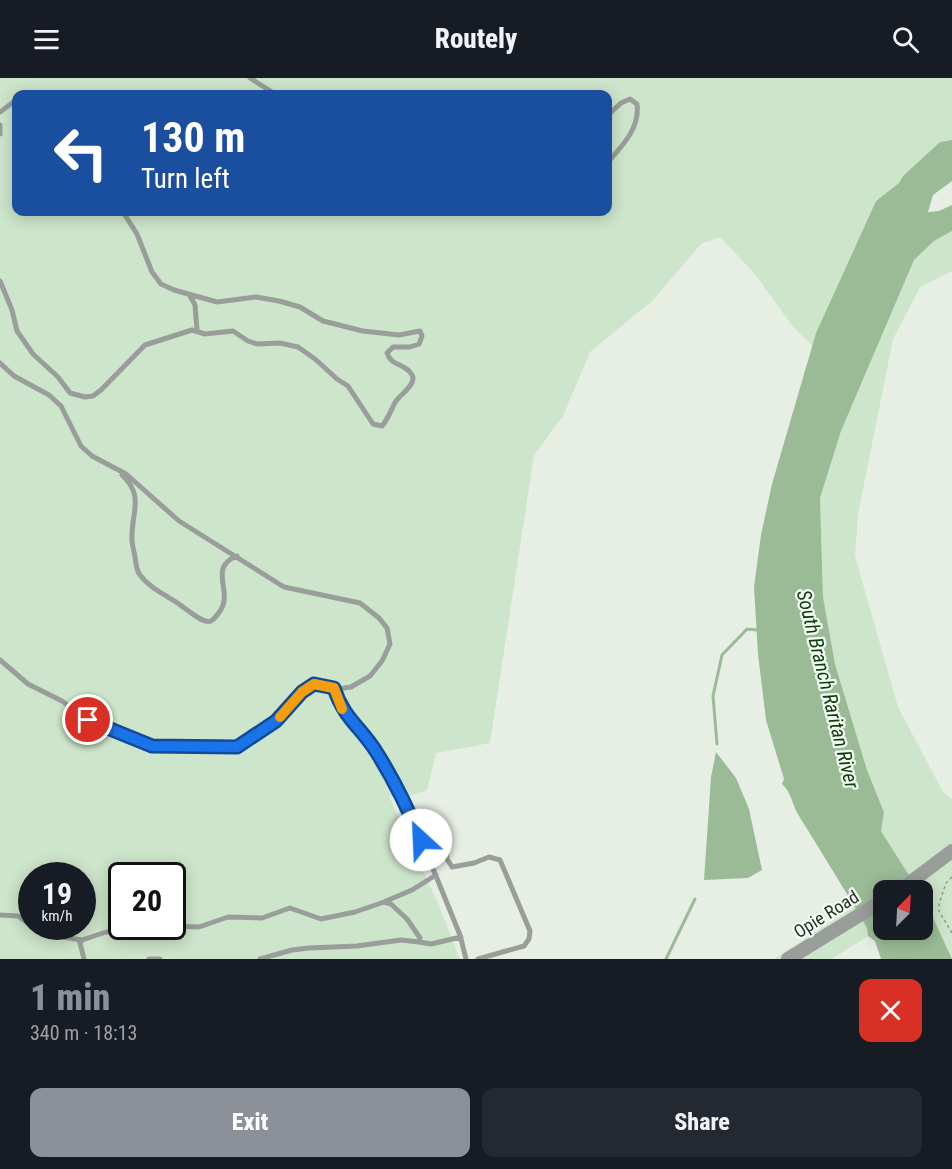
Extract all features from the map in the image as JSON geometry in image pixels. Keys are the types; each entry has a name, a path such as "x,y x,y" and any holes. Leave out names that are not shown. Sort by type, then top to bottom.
{"street":[{"path":"334,688 339,705"},
{"path":"916,880 952,851"},
{"name":"Opie Road","path":"788,959 873,907"}],"lane":[{"path":"250,78 269,90"},
{"path":"612,112 630,99 638,104 638,112 631,134 612,157"},
{"path":"0,125 0,134"},
{"path":"0,281 12,310 17,331 33,354 58,376 70,393 85,398 93,396 145,345 196,330 212,334 233,332 256,344 280,343 298,347 348,386 373,424 378,427 387,421 397,400 413,378 411,372 405,367 389,358 387,352 393,347 410,347 419,344 422,336 420,331 387,335 345,328 322,321 300,307 268,299 242,297 217,302 190,296 161,284 152,272 137,234 126,216"},
{"path":"190,296 195,305 196,330"},
{"path":"0,363 14,376 49,394 61,406 81,446 120,474 133,489 135,510 132,538 137,572 156,591 174,600 199,618 207,622 212,621 222,608 225,598 222,580 223,567 227,561 237,556"},
{"path":"61,406 70,393"},
{"path":"0,660 28,684 62,701 88,720 152,746 237,747 276,721 302,692 314,684 334,688 351,687 370,676 382,661 390,644 387,628 379,618 360,603 285,587 179,521 126,474 104,462"},
{"path":"339,705 376,751 414,822 461,938 466,959"},
{"path":"443,822 447,859 452,867 474,863 489,857 500,860 530,930 529,939 524,946 478,959"},
{"path":"186,927 199,927 228,917 262,918 290,908 321,918 355,912 412,890 436,875"},
{"path":"384,902 390,904 407,919 420,938 419,942"},
{"path":"0,915 18,916"},
{"path":"260,959 309,948 357,946 401,940 432,944 461,938"},
{"path":"82,940 80,943 84,959"},
{"path":"149,959 160,959"}],"path":[{"path":"952,877 946,884 939,904 939,912 947,921 952,922"},
{"path":"947,921 947,928 952,933"}],"shaded area":[{"path":"0,78 952,78 952,140 940,142 903,176 899,183 876,201 816,333 813,346 793,327 755,274 720,237 701,244 652,301 590,352 563,416 534,455 490,743 436,753 427,790 407,797 389,796 440,908 460,959 0,959"},
{"path":"952,231 952,271 920,287 893,339 858,514 855,556 898,707 943,792 952,799 952,959 933,918 933,880 912,880 881,831 884,811 867,770 835,664 823,597 820,498 841,431 914,260 934,241"},
{"path":"855,906 867,928 868,936 832,959 774,959"}],"water":[{"name":"South Branch Raritan River","path":"952,140 952,181 933,195 928,212 939,211 952,205 952,231 934,241 914,260 841,431 820,498 823,597 835,664 867,770 884,812 881,831 912,880 873,880 873,940 868,936 867,928 782,784 784,779 766,720 758,654 754,587 761,535 772,484 816,333 876,201 899,183 903,176 940,142"},
{"path":"716,752 736,778 749,809 762,870 748,878 704,880 711,777"},
{"path":"933,918 952,959 881,959 875,941 933,940"}],"waterway":[{"path":"717,744 713,696 722,655 747,629 757,630"},
{"path":"666,959 695,899"}],"slow traffic":[{"path":"280,717 302,692 314,684 334,688 342,709"}],"route":[{"path":"88,720 152,746 237,747 276,721 302,692 314,684 334,688 339,705 376,751 414,822 421,840"}]}
